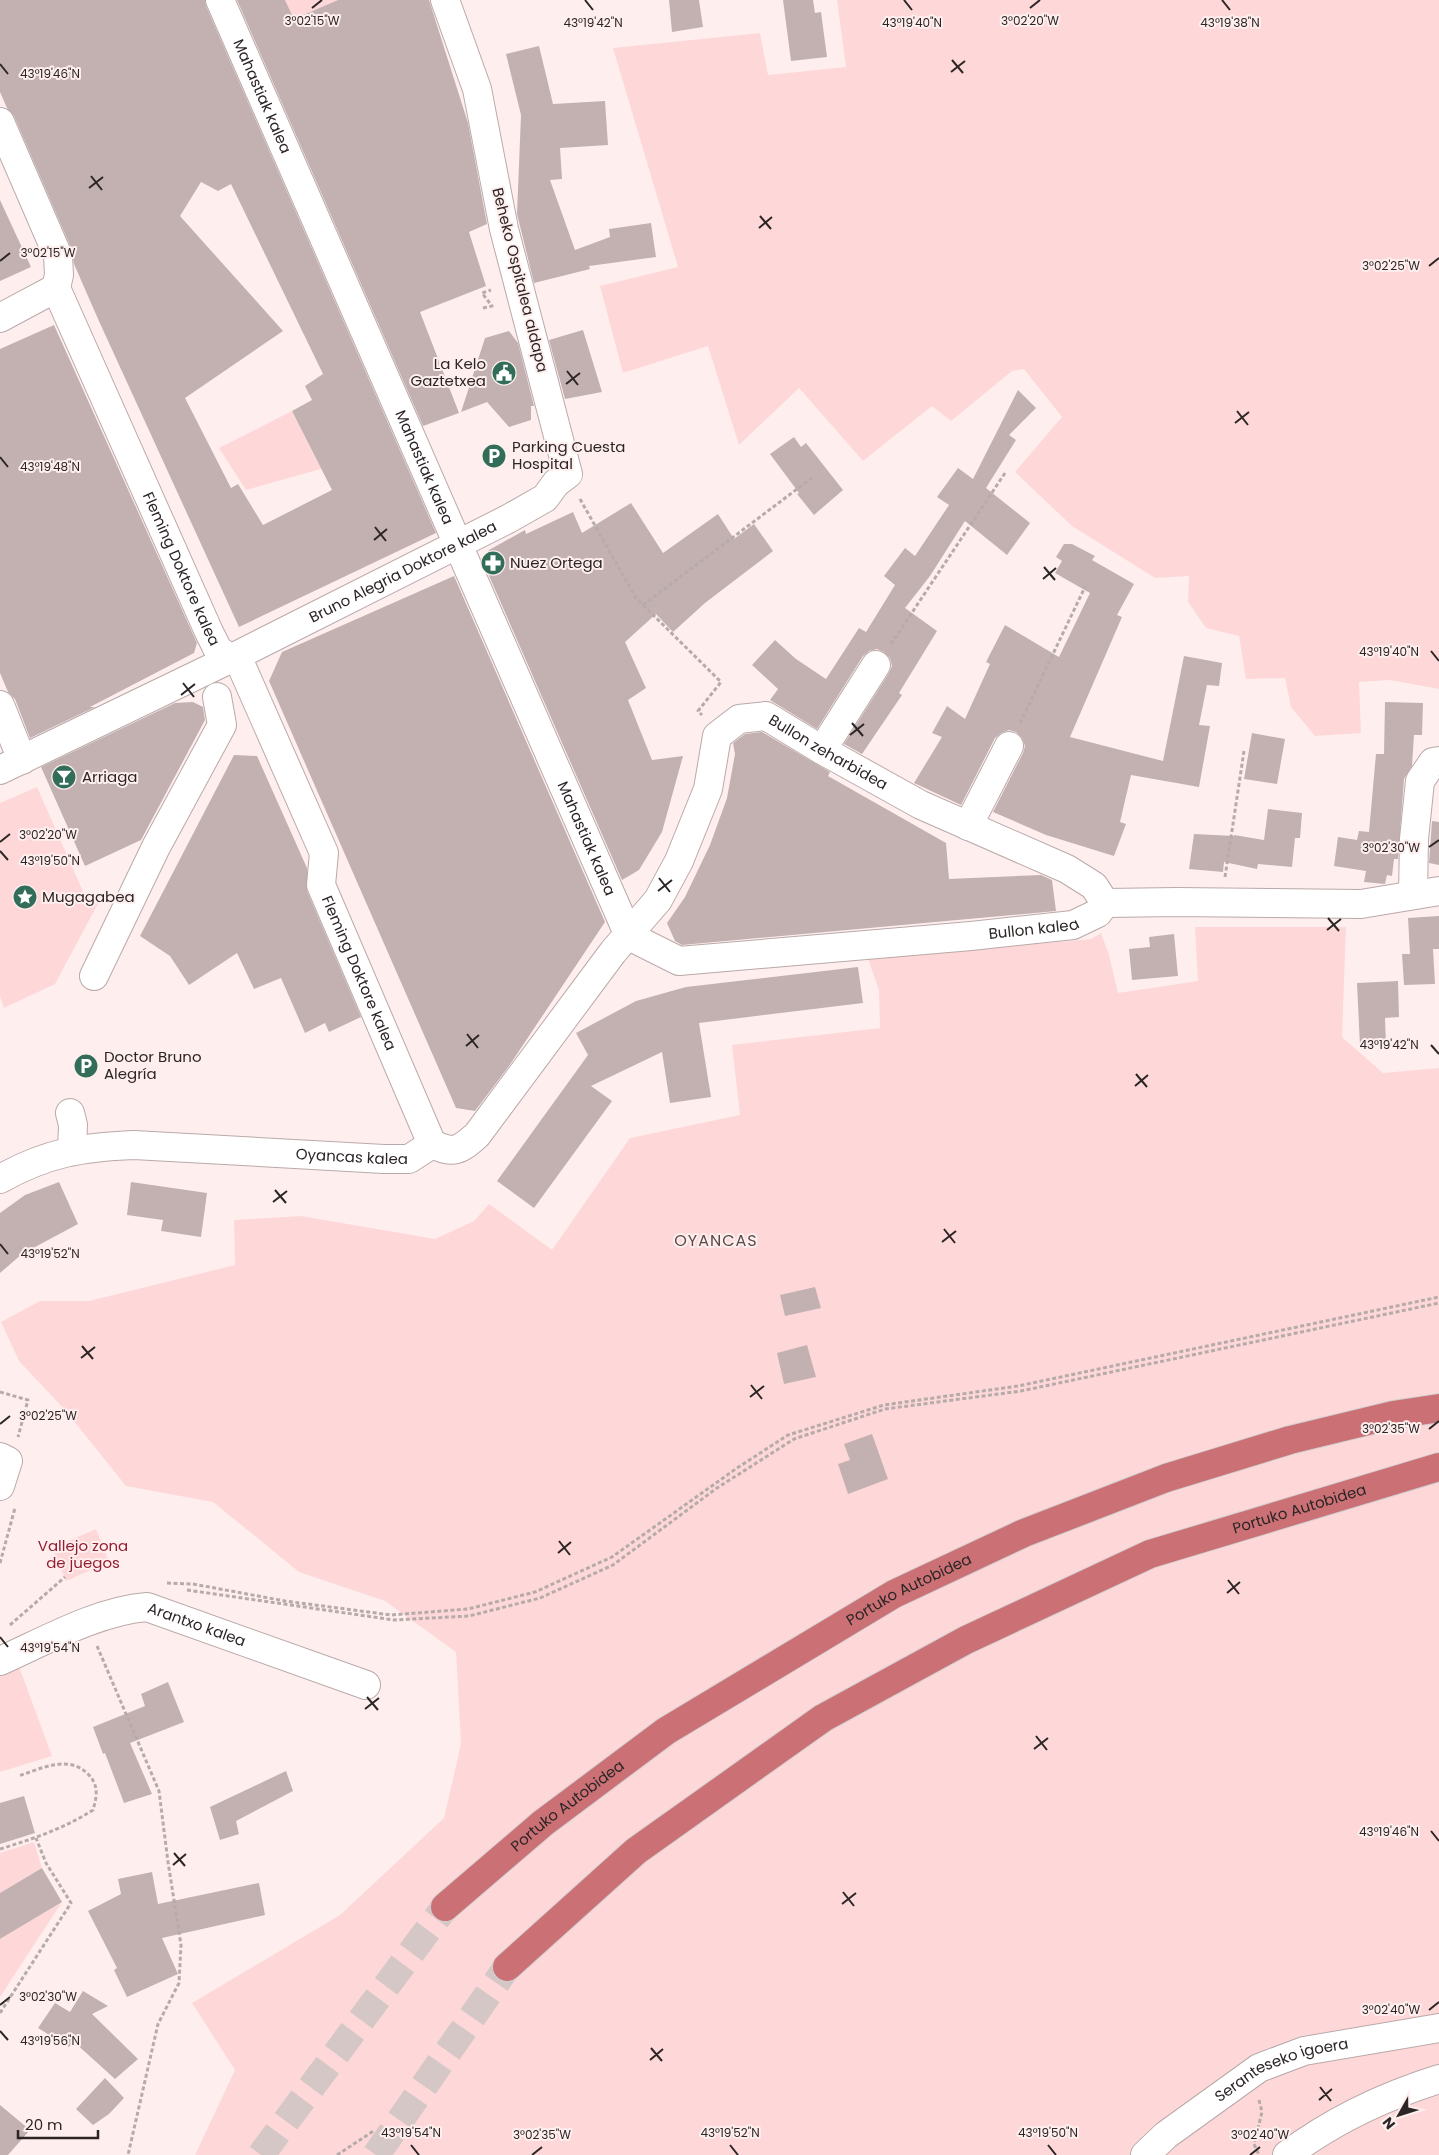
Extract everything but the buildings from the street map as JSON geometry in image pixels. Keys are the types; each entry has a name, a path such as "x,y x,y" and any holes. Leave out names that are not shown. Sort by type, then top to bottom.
{"highway":[{"name":"Portuko Autobidea","path":"445,1907 543,1823 666,1731 894,1594 1024,1532 1166,1478 1290,1440 1393,1415 1439,1408"},
{"name":"Portuko Autobidea","path":"507,1967 636,1851 806,1729 966,1640 1150,1554 1439,1467"}],"street":[{"name":"Mahastiak kalea","path":"220,0 629,936"},
{"name":"Beheko Ospitalea aldapa","path":"445,0 477,89 504,229 568,474"},
{"name":"Fleming Doktore kalea","path":"0,122 58,256 59,275 56,288 209,632 218,650 241,665 324,854 321,885 432,1144"},
{"path":"0,318 56,288"},
{"name":"Bruno Alegria Doktore kalea","path":"11,765 230,659 546,498 556,482 568,474"},
{"path":"822,750 876,665"},
{"path":"94,976 156,847 222,725 217,696"},
{"path":"0,705 11,765"},
{"name":"Bullon zeharbidea","path":"629,936 658,900 679,861 708,789 717,736 739,719 766,716 822,750 921,805 1066,869 1094,886 1105,904"},
{"path":"968,826 1009,746"},
{"path":"1105,904 1221,902 1361,904 1426,893 1414,839 1420,781 1433,762 1439,760"},
{"name":"Bullon kalea","path":"629,936 680,961 971,936 1073,925 1098,912 1105,904"},
{"path":"432,1144 447,1151 461,1149 477,1135 613,952 629,936"},
{"path":"70,1113 72,1151"},
{"name":"Oyancas kalea","path":"0,1179 51,1155 94,1147 134,1145 384,1159 409,1158 432,1144"},
{"path":"0,1486 8,1461 8,1450"},
{"name":"Arantxo kalea","path":"0,1661 125,1609 147,1607 366,1686"},
{"name":"Seranteseko igoera","path":"1145,2155 1166,2136 1259,2068 1304,2051 1439,2028"},
{"path":"1287,2155 1304,2142 1364,2108 1439,2079"}],"path":[{"path":"483,308 492,306 482,293 496,289"},
{"path":"876,665 1005,473"},
{"path":"568,474 636,598 721,682 698,711"},
{"path":"643,605 813,477"},
{"path":"1009,746 1085,587"},
{"path":"1221,902 1244,750"},
{"path":"163,1583 194,1584 285,1601 391,1615 468,1609 535,1592 612,1557 737,1468 788,1435 884,1406 933,1397 1018,1386 1439,1297"},
{"path":"169,1588 394,1620 469,1616 540,1598 613,1565 717,1488 794,1439 885,1409 1021,1391 1439,1303"},
{"path":"0,1392 28,1400 8,1450"},
{"path":"7,1627 65,1577"},
{"path":"88,1623 159,1791 181,1945 178,1984 158,2024 128,2155"},
{"path":"0,1849 36,1838 78,1820 93,1810 98,1794 93,1779 84,1769 69,1763 54,1764 18,1776"},
{"path":"0,2013 71,1903 46,1863 36,1838"},
{"path":"1259,2155 1254,2144 1262,2112 1258,2099 1270,2064"},
{"path":"337,2155 375,2130"}],"green space":[{"path":"285,0 338,0 294,19"},
{"path":"837,0 1439,0 1439,689 1390,680 1359,682 1361,733 1315,736 1291,707 1285,678 1246,679 1239,636 1206,628 1188,602 1189,576 1155,578 1072,526 1015,472 1062,417 1024,369 1012,371 951,421 932,406 863,461 799,388 739,445 708,346 623,373 600,286 678,267 613,48 760,33 768,75 846,67"},
{"path":"292,411 321,469 246,490 219,448"},
{"path":"37,787 89,905 101,898 55,984 4,1008 0,996 0,803"},
{"path":"1195,927 1346,927 1342,1037 1383,1073 1439,1068 1439,2155 195,2155 235,2070 192,2003 340,1915 444,1818 461,1744 456,1652 385,1601 299,1572 213,1502 126,1486 65,1410 19,1361 1,1322 40,1301 89,1301 235,1265 234,1220 301,1216 435,1239 474,1221 489,1204 552,1250 630,1138 740,1115 732,1045 880,1028 879,990 868,959 1091,939 1101,933 1109,955 1118,993 1198,981"},
{"name":"Vallejo zona de juegos","path":"96,1529 109,1562 66,1581 52,1548"},
{"path":"17,1661 52,1756 0,1772 0,1671"},
{"path":"34,1842 42,1868 0,1893 0,1853"},
{"path":"62,1902 0,1997 0,1939"}],"tunnel":[{"path":"261,2155 445,1907"},
{"path":"376,2155 507,1967"}],"place":[{"name":"La Kelo Gaztetxea","path":"504,373"},
{"name":"Parking Cuesta Hospital","path":"494,456"},
{"name":"Nuez Ortega","path":"493,563"},
{"name":"Arriaga","path":"64,777"},
{"name":"Mugagabea","path":"25,897"},
{"name":"Doctor Bruno Alegría","path":"86,1066"}],"district":[{"name":"OYANCAS","path":"716,1240"}]}
